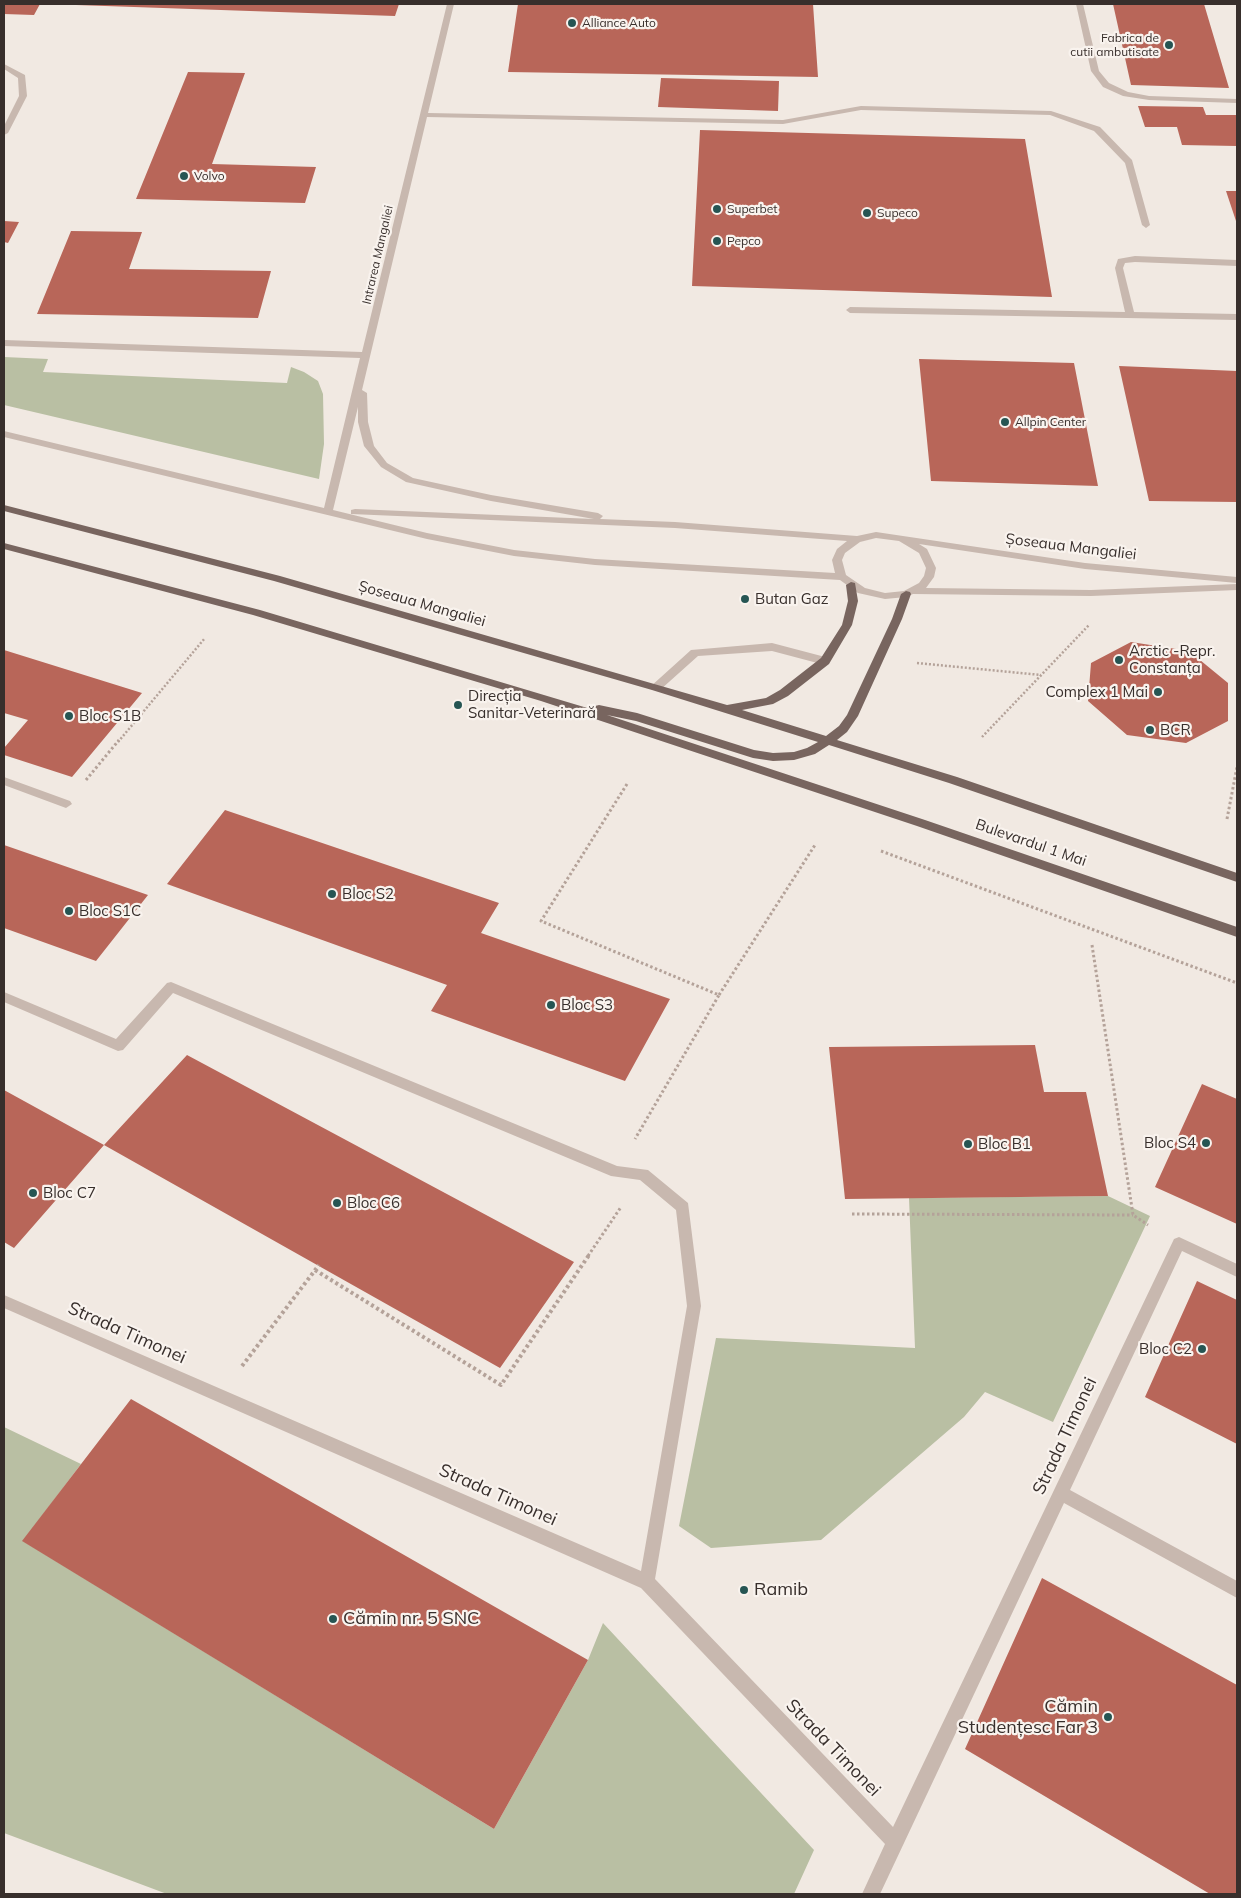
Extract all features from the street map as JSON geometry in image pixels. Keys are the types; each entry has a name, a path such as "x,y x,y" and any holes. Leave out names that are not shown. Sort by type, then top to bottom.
{"main road":[{"name":"Șoseaua Mangaliei","path":"4,508 276,578 656,687 829,740"},
{"path":"4,546 256,612 545,698 637,717 735,748 773,757 802,754 829,740 843,729 852,716 910,592"},
{"path":"726,708 769,700 805,679 825,661 847,626 853,601 851,585"},
{"name":"Bulevardul 1 Mai","path":"545,698 1138,896 1237,932"},
{"path":"829,740 953,780 1237,878"}],"street":[{"name":"Intrarea Mangaliei","path":"328,511 450,4"},
{"path":"1079,4 1095,71 1106,85 1126,94 1149,98 1237,100"},
{"path":"4,66 22,77 23,96 4,133"},
{"path":"424,115 782,122 861,108 1051,113 1097,129 1128,162 1146,225"},
{"path":"1130,315 1119,268 1121,261 1136,259 1237,263"},
{"path":"850,310 1237,317"},
{"path":"4,343 366,355"},
{"path":"361,378 363,422 369,446 384,465 410,480 491,498 675,525"},
{"path":"4,434 427,536 514,553 595,562 842,577"},
{"path":"328,511 675,525 857,539"},
{"path":"910,592 929,577 931,568 923,551 902,538 876,535 857,539 847,544 837,560 842,577 851,585 873,594 886,596 910,592 1091,593 1237,587"},
{"name":"Șoseaua Mangaliei","path":"902,538 1085,566 1237,580"},
{"path":"656,687 695,653 772,646 825,661"},
{"path":"4,781 66,804"},
{"path":"4,997 118,1046 170,987 616,1172 643,1174 683,1207 694,1306 647,1582"},
{"path":"1179,1242 1237,1271"},
{"name":"Strada Timonei","path":"871,1894 1179,1242"},
{"name":"Strada Timonei","path":"4,1301 647,1582 895,1842"},
{"path":"1060,1493 1237,1590"}],"path":[{"path":"982,737 1094,620"},
{"path":"66,804 205,638"},
{"path":"917,663 1041,675"},
{"path":"1227,818 1237,767"},
{"path":"627,784 541,921 719,995"},
{"path":"616,1172 719,995 815,845"},
{"path":"880,851 1237,983"},
{"path":"1092,945 1132,1215"},
{"path":"316,1270 501,1385 643,1174"},
{"path":"852,1214 1132,1215 1179,1242"},
{"path":"219,1395 319,1265"}],"green space":[{"path":"4,357 48,359 43,372 287,383 291,367 304,372 318,381 323,394 324,444 319,479 4,405"},
{"path":"1108,1196 1150,1216 1053,1422 985,1392 964,1417 821,1540 711,1548 679,1526 716,1338 915,1348 909,1198"},
{"path":"4,1427 81,1464 23,1541 494,1829 588,1660 603,1623 814,1850 794,1894 167,1894 4,1833"}],"building":[{"path":"4,4 40,4 34,15 4,14"},
{"path":"47,4 399,4 395,16"},
{"path":"518,4 813,4 818,77 508,72"},
{"name":"Fabrica de cutii ambutisate","path":"1113,4 1204,4 1229,88 1131,85"},
{"path":"188,72 245,73 212,164 316,167 305,203 136,199"},
{"path":"661,78 779,81 778,111 658,107"},
{"path":"1138,106 1203,107 1206,115 1237,115 1237,146 1182,145 1177,127 1145,127"},
{"name":"Supeco","path":"700,130 1025,139 1052,297 692,286"},
{"path":"1226,191 1237,191 1237,224"},
{"path":"4,221 19,222 8,243 4,242"},
{"path":"71,231 142,232 129,269 271,271 258,318 37,314"},
{"name":"Allpin Center","path":"919,359 1074,363 1098,486 931,481"},
{"path":"1119,366 1237,371 1237,502 1149,501"},
{"name":"Complex 1 Mai","path":"1131,642 1189,651 1228,683 1228,721 1186,743 1127,735 1088,701 1091,663"},
{"name":"Bloc S1B","path":"4,650 142,693 72,777 4,755 4,748 28,720 4,713"},
{"path":"225,810 499,903 481,933 670,999 625,1081 431,1011 447,985 167,884"},
{"name":"Bloc S1C","path":"4,845 148,895 96,961 4,928"},
{"name":"Bloc B1","path":"1035,1045 1044,1092 1086,1092 1108,1196 845,1199 829,1047"},
{"name":"Bloc C6","path":"187,1055 574,1262 500,1368 104,1145"},
{"name":"Bloc S4","path":"1202,1084 1237,1099 1237,1224 1155,1187"},
{"name":"Bloc C7","path":"4,1090 104,1145 14,1248 4,1242"},
{"name":"Bloc C2","path":"1197,1281 1237,1300 1237,1444 1145,1397"},
{"name":"Cămin nr. 5 SNC","path":"131,1399 588,1660 494,1829 22,1541"},
{"name":"Cămin Studențesc Far 3","path":"1042,1578 1237,1685 1237,1894 1210,1894 965,1749"}],"place":[{"name":"Alliance Auto","path":"572,23"},
{"name":"Fabrica de cutii ambutisate","path":"1169,45"},
{"name":"Volvo","path":"184,176"},
{"name":"Superbet","path":"717,209"},
{"name":"Supeco","path":"867,213"},
{"name":"Pepco","path":"717,241"},
{"name":"Allpin Center","path":"1005,422"},
{"name":"Butan Gaz","path":"745,599"},
{"name":"Arctic -Repr. Constanța","path":"1119,660"},
{"name":"Complex 1 Mai","path":"1158,692"},
{"name":"Direcția Sanitar-Veterinară","path":"458,705"},
{"name":"Bloc S1B","path":"69,716"},
{"name":"BCR","path":"1150,730"},
{"name":"Bloc S2","path":"332,894"},
{"name":"Bloc S1C","path":"69,911"},
{"name":"Bloc S3","path":"551,1005"},
{"name":"Bloc S4","path":"1206,1143"},
{"name":"Bloc B1","path":"968,1144"},
{"name":"Bloc C7","path":"33,1193"},
{"name":"Bloc C6","path":"337,1203"},
{"name":"Bloc C2","path":"1202,1349"},
{"name":"Ramib","path":"744,1590"},
{"name":"Cămin nr. 5 SNC","path":"333,1619"},
{"name":"Cămin Studențesc Far 3","path":"1108,1717"}]}
